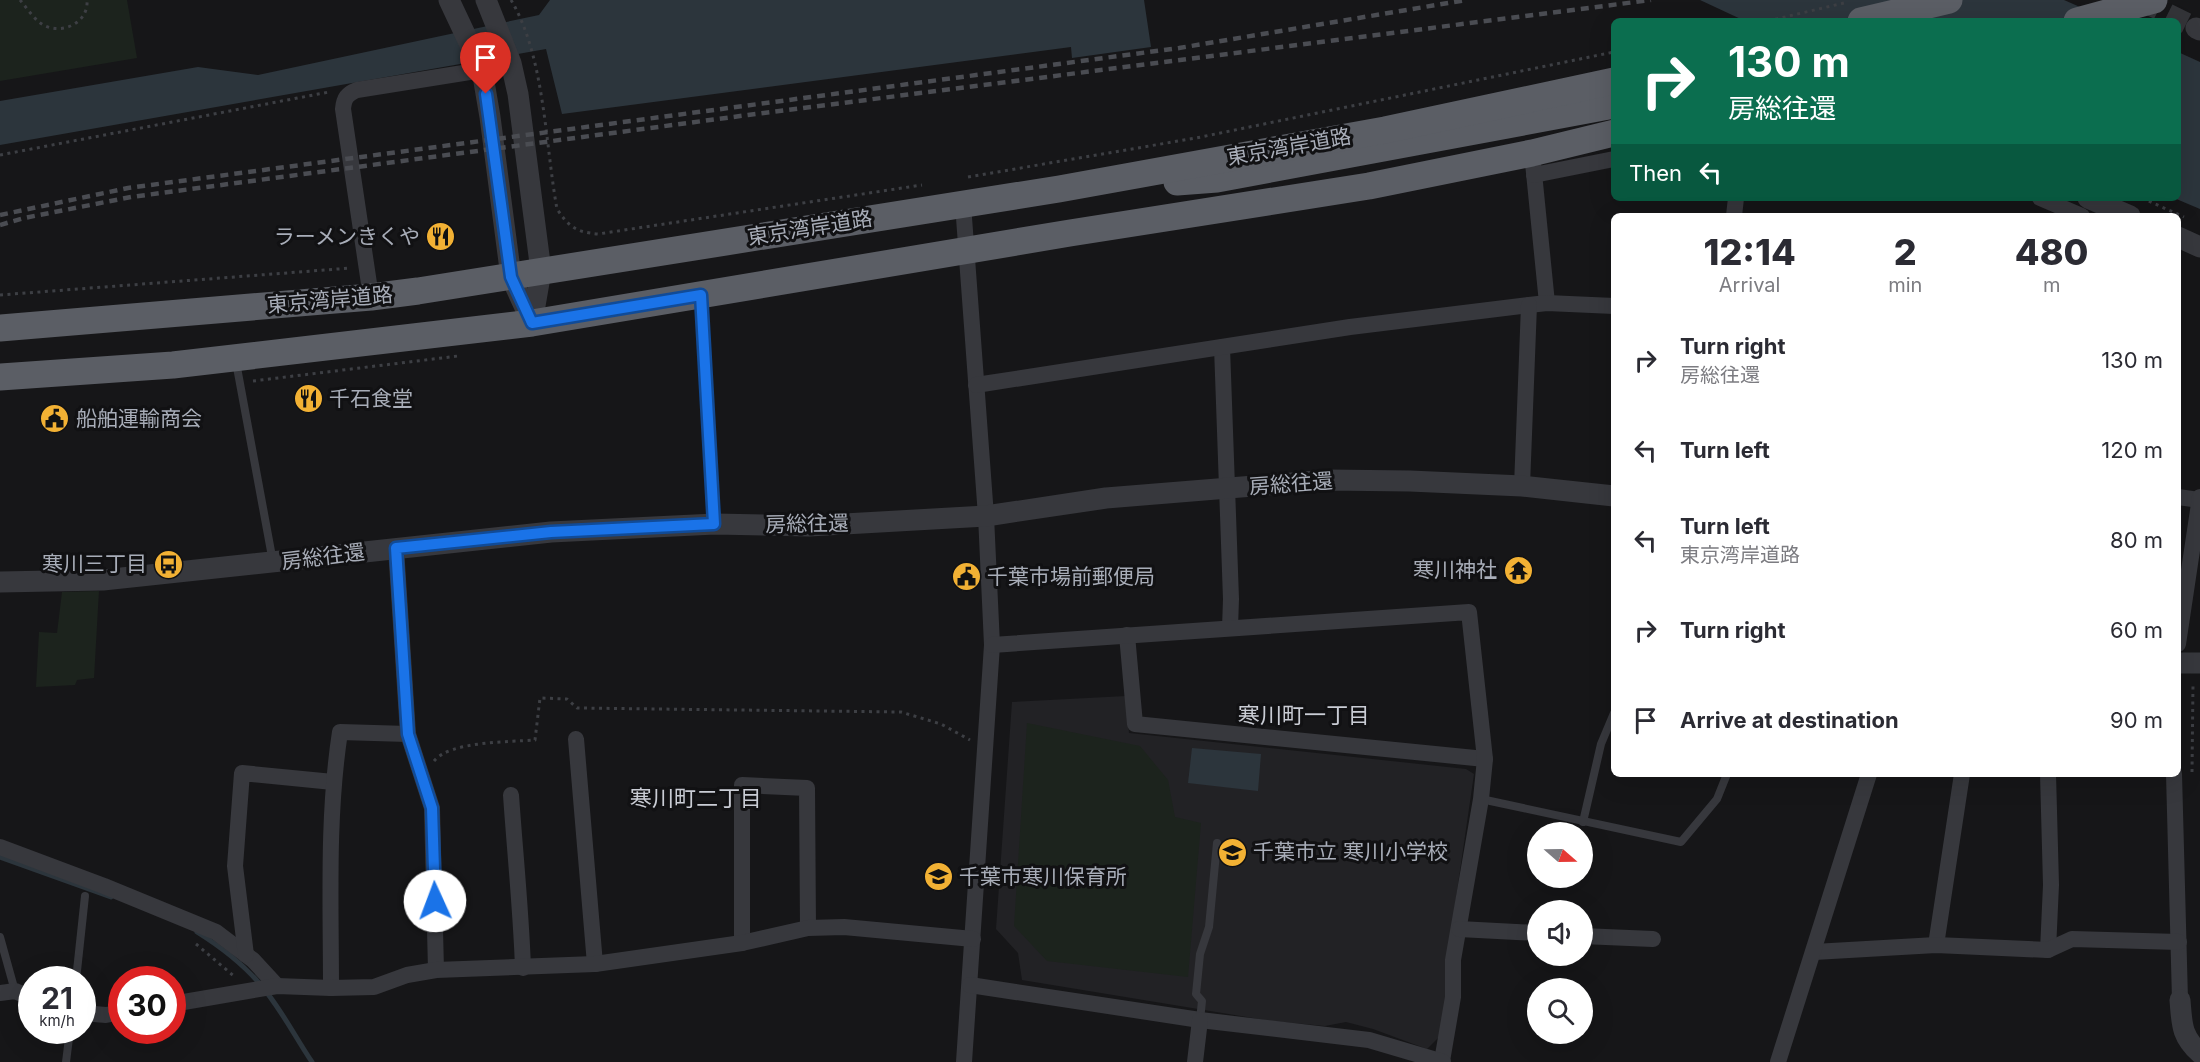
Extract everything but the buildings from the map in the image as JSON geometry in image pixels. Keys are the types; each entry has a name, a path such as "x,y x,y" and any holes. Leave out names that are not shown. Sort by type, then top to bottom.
{"highway":[{"path":"1874,18 1949,0"},
{"path":"2091,18 2154,0"},
{"name":"東京湾岸道路","path":"0,328 371,297 511,277 1059,189 1385,130 1611,82"},
{"path":"1059,189 1217,179 1611,106"},
{"path":"0,377 110,370 236,358 532,323 966,250 1369,186 1533,164 1611,134"}],"street":[{"path":"450,1 482,70 511,277 532,323"},
{"path":"489,8 511,63 518,94 541,271 532,323"},
{"path":"371,297 343,109 344,100 348,93 357,90 482,70"},
{"path":"1547,303 1533,164 1611,159"},
{"path":"2047,201 2075,213"},
{"path":"2095,201 2123,213"},
{"path":"963,204 986,516 992,645 964,1062"},
{"path":"2184,229 2200,247"},
{"path":"976,385 1350,327 1547,303 1611,306"},
{"path":"1522,486 1529,305"},
{"path":"1222,347 1230,628"},
{"name":"房総往還","path":"0,582 103,580 551,532 714,524 820,525 986,516 1106,498 1328,480 1522,486 1611,496"},
{"path":"2181,497 2200,499 2183,577 2181,604"},
{"path":"396,548 408,734 432,808 436,970"},
{"path":"970,985 1200,1020 1369,1040 1443,1061 1453,997 1453,960 1481,799 1485,759 1469,612 992,645"},
{"path":"1127,635 1135,724 1485,759"},
{"path":"2181,663 2200,663"},
{"path":"331,988 333,782 340,732 408,734"},
{"path":"576,739 595,964"},
{"path":"263,988 246,955 236,866 242,772 333,782"},
{"path":"1778,1062 1868,777"},
{"path":"1936,945 1962,777"},
{"path":"2048,777 2051,885 2048,950"},
{"path":"2174,777 2182,1030 2190,1044 2200,1053"},
{"path":"742,943 742,785 807,788 808,928"},
{"path":"511,795 521,907 523,968"},
{"path":"0,848 191,921 216,932 246,955"},
{"path":"186,1002 263,988 374,987 407,975 436,970 595,964 742,943 808,928 844,927 973,939"},
{"path":"1459,929 1527,932"},
{"path":"1593,936 1653,939"},
{"path":"1814,952 1936,945 2048,950 2073,939 2179,942"},
{"path":"1196,1062 1200,1020"}],"lane":[{"path":"701,295 714,524"},
{"path":"236,358 273,563"},
{"path":"1481,799 1583,822 1601,744 1611,720"},
{"path":"1593,824 1681,842 1718,799 1726,777"},
{"path":"1200,1020 1202,1001 1196,994 1200,954 1209,927 1217,843"},
{"path":"78,966 85,896"},
{"path":"0,937 8,992"},
{"path":"66,1062 68,1044"}],"path":[{"path":"20,0 40,23 53,28 63,28 83,18 87,0"},
{"path":"511,0 534,58 557,209 566,222 582,233 598,234 922,185"},
{"path":"1780,18 1855,0"},
{"path":"968,177 1196,138 1611,53"},
{"path":"0,155 330,92"},
{"path":"2146,201 2162,213"},
{"path":"0,295 353,268"},
{"path":"423,784 437,757 451,749 535,740 540,698 567,699 577,708 901,712 941,724 973,742 984,755"},
{"path":"193,941 223,965 263,988"}],"shaded area":[{"path":"0,0 127,0 137,58 0,81"},
{"path":"550,0 1144,0 1151,47 1072,58 1071,47 562,114 546,49 0,145 0,101 198,67 258,75 539,15"},
{"path":"1700,0 2064,0 2105,18 1739,18"},
{"path":"2181,53 2200,62 2200,209 2181,201"},
{"path":"99,591 94,678 77,680 75,685 36,687 39,632 57,633 62,592"},
{"name":"千葉市立 寒川小学校","path":"1126,696 1129,733 1466,769 1474,774 1446,967 1446,996 1440,1036 1427,1049 1373,1029 1346,1022 1325,1026 1271,1021 1022,980 1018,953 996,929 1012,702"},
{"path":"1027,723 1140,746 1168,780 1175,817 1201,823 1188,977 1047,961 1014,926"},
{"path":"1192,748 1261,754 1258,791 1188,783"}],"waterway":[{"path":"0,857 111,897"},
{"path":"197,932 230,955 259,983 280,1011 312,1062"}],"tunnel":[{"path":"2140,0 2176,18"},
{"path":"2181,20 2196,28"}],"railway":[{"path":"0,215 128,188 1179,48 1466,0"},
{"path":"0,225 24,218 131,197 748,115 1651,0"}],"place":[{"name":"ラーメンきくや","path":"441,237"},
{"name":"千石食堂","path":"308,399"},
{"name":"船舶運輸商会","path":"55,419"},
{"name":"寒川三丁目","path":"168,564"},
{"name":"寒川神社","path":"1518,570"},
{"name":"千葉市場前郵便局","path":"966,577"},
{"name":"千葉市立 寒川小学校","path":"1232,852"},
{"name":"千葉市寒川保育所","path":"938,877"}],"district":[{"name":"寒川町一丁目","path":"1304,715"},
{"name":"寒川町二丁目","path":"696,798"}],"route":[{"path":"435,901 432,808 408,734 396,548 551,532 714,524 701,295 532,323 511,277 486,94"}]}
